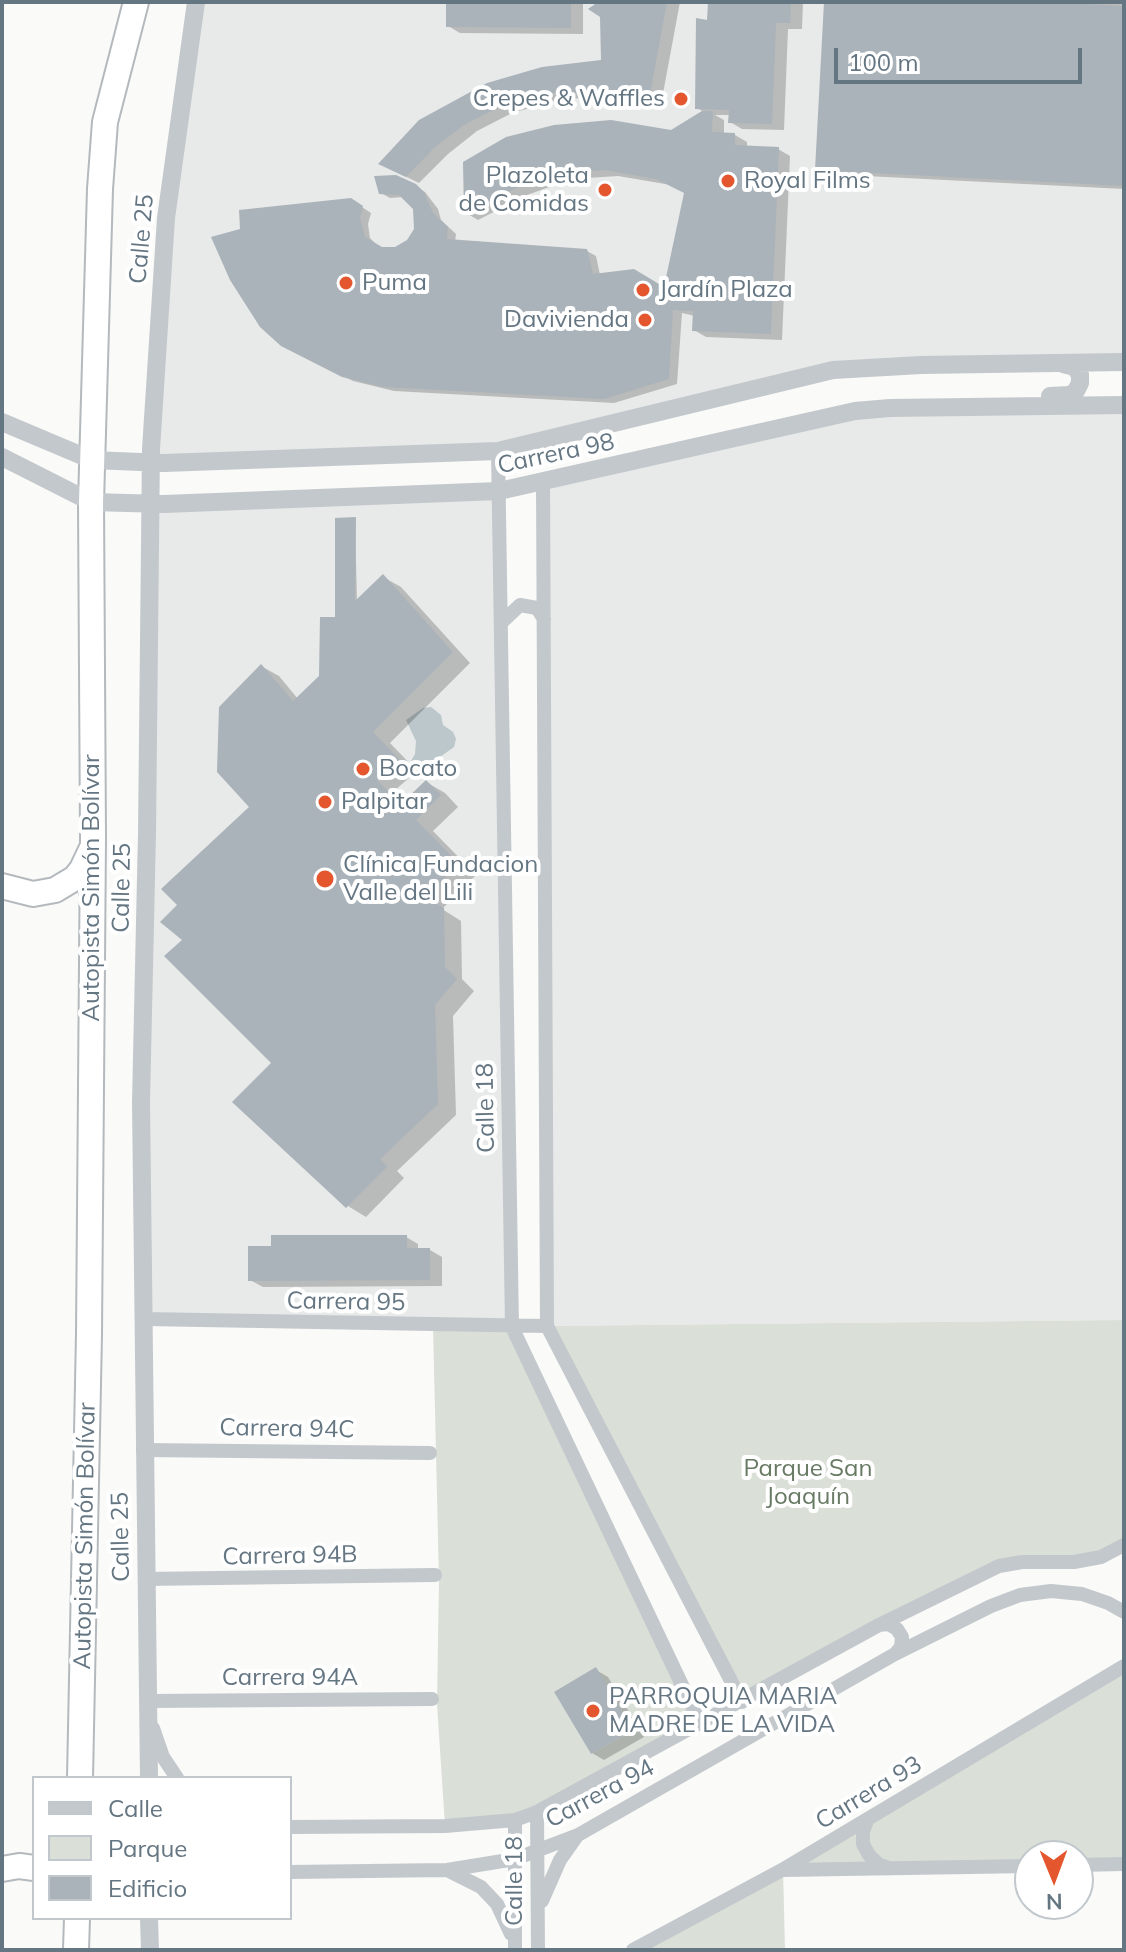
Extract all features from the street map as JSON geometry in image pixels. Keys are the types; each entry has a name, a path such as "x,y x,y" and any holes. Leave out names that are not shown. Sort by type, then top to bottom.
{"highway":[{"name":"Autopista Simón Bolívar","path":"80,1776 89,1366 93,838 91,502 100,189 105,122 136,2"},
{"path":"2,886 33,894 65,885 75,878 88,860 93,838"},
{"path":"2,1869 32,1868"},
{"path":"76,1920 76,1950"}],"street":[{"name":"Calle 25","path":"149,1776 141,1102 151,462 166,218 196,2"},
{"name":"Carrera 98","path":"2,422 92,460 151,462 498,451 833,370 921,365 1124,362"},
{"path":"1019,406 1027,397 1063,396 1076,391 1080,383 1078,371 1061,363"},
{"name":"Carrera 98","path":"2,457 91,502 151,505 499,491 855,411 1124,405"},
{"name":"Calle 18","path":"498,451 512,1327 700,1723"},
{"path":"543,483 547,1326 742,1702"},
{"path":"501,623 520,605 537,608 544,619"},
{"name":"Carrera 95","path":"144,1319 547,1326"},
{"name":"Carrera 94C","path":"143,1450 430,1453"},
{"name":"Carrera 94","path":"292,1827 445,1826 515,1820 537,1812 879,1625 999,1566 1022,1562 1074,1562 1101,1557 1124,1545"},
{"name":"Carrera 94B","path":"145,1579 435,1575"},
{"name":"Carrera 94","path":"292,1872 447,1870 515,1859 578,1835 895,1654 991,1606 1020,1595 1051,1591 1082,1594 1124,1612"},
{"path":"879,1625 888,1624 897,1629 902,1637 901,1647 895,1654"},
{"name":"Carrera 93","path":"633,1950 782,1870 1124,1666"},
{"name":"Carrera 94A","path":"148,1701 432,1699"},
{"path":"148,1701 156,1741 176,1776"},
{"name":"Calle 18","path":"537,1812 538,1950"},
{"name":"Calle 18","path":"515,1820 515,1949"},
{"path":"867,1820 863,1844 878,1864 889,1868"},
{"path":"538,1917 553,1874 578,1835"},
{"path":"1094,1865 1124,1864"},
{"path":"782,1870 1014,1866"},
{"path":"447,1870 481,1887 497,1904 508,1925 515,1949"}],"shaded area":[{"name":"Jardín Plaza","path":"196,2 1124,2 1124,362 867,367 498,451 164,463 151,449"},
{"path":"1124,405 1124,1320 547,1326 543,483 855,411"},
{"name":"Clínica Fundacion Valle del Lili","path":"499,491 512,1327 144,1319 151,505"},
{"path":"431,707 441,715 443,725 453,732 456,739 454,747 429,770 420,774 406,770 415,754 416,741 406,720 423,708"}],"green space":[{"name":"Parque San Joaquín","path":"1124,1320 1124,1545 1101,1557 999,1566 742,1702 547,1326"},
{"path":"433,1325 512,1327 700,1723 537,1812 445,1826 437,1704 439,1580","holes":["554,1692 633,1730 591,1754"]},
{"path":"1124,1666 1124,1864 1094,1865 1094,1840 1014,1840 1014,1866 783,1870 785,1950 633,1950"}],"building":[{"path":"446,2 571,2 571,28 446,27"},
{"path":"598,2 667,2 650,94 597,91 549,93 499,107 464,125 435,147 406,177 378,164 419,120 487,83 542,67 601,60 600,17 588,9"},
{"path":"708,2 791,2 790,23 776,23 772,124 728,123 729,110 695,109 696,18 707,20"},
{"path":"824,2 1043,2 1124,6 1124,186 815,170"},
{"path":"702,111 713,111 712,132 735,133 735,145 779,147 771,334 692,331 693,311 673,310 669,379 604,399 383,387 342,377 281,346 260,327 230,280 211,237 240,229 239,210 351,198 363,206 360,218 365,237 382,247 395,247 407,240 414,229 413,209 399,195 379,194 374,176 396,175 416,184 424,192 433,213 448,227 447,239 587,249 593,274 634,269 664,287 684,193 656,179 605,170 559,173 514,189 464,214 463,162 506,137 554,125 611,120 671,130"},
{"path":"356,517 355,601 383,574 453,652 373,732 400,760 377,780 401,804 426,780 441,795 416,820 459,864 425,897 444,908 445,967 457,979 435,1005 438,1104 380,1159 387,1167 346,1208 232,1102 271,1063 164,956 182,940 160,922 177,905 161,889 249,807 217,772 219,707 261,664 293,701 319,676 320,617 335,617 335,518"},
{"path":"271,1235 407,1235 407,1248 430,1248 430,1280 248,1281 248,1246 271,1246"},
{"name":"PARROQUIA MARIA MADRE DE LA VIDA","path":"596,1667 633,1730 591,1754 554,1692"}],"place":[{"name":"Crepes & Waffles","path":"681,99"},
{"name":"Royal Films","path":"728,181"},
{"name":"Plazoleta de Comidas","path":"605,190"},
{"name":"Puma","path":"346,283"},
{"name":"Jardín Plaza","path":"643,290"},
{"name":"Davivienda","path":"645,320"},
{"name":"Bocato","path":"363,769"},
{"name":"Palpitar","path":"325,802"},
{"name":"Clínica Fundacion Valle del Lili","path":"325,879"},
{"name":"PARROQUIA MARIA MADRE DE LA VIDA","path":"593,1711"}]}
